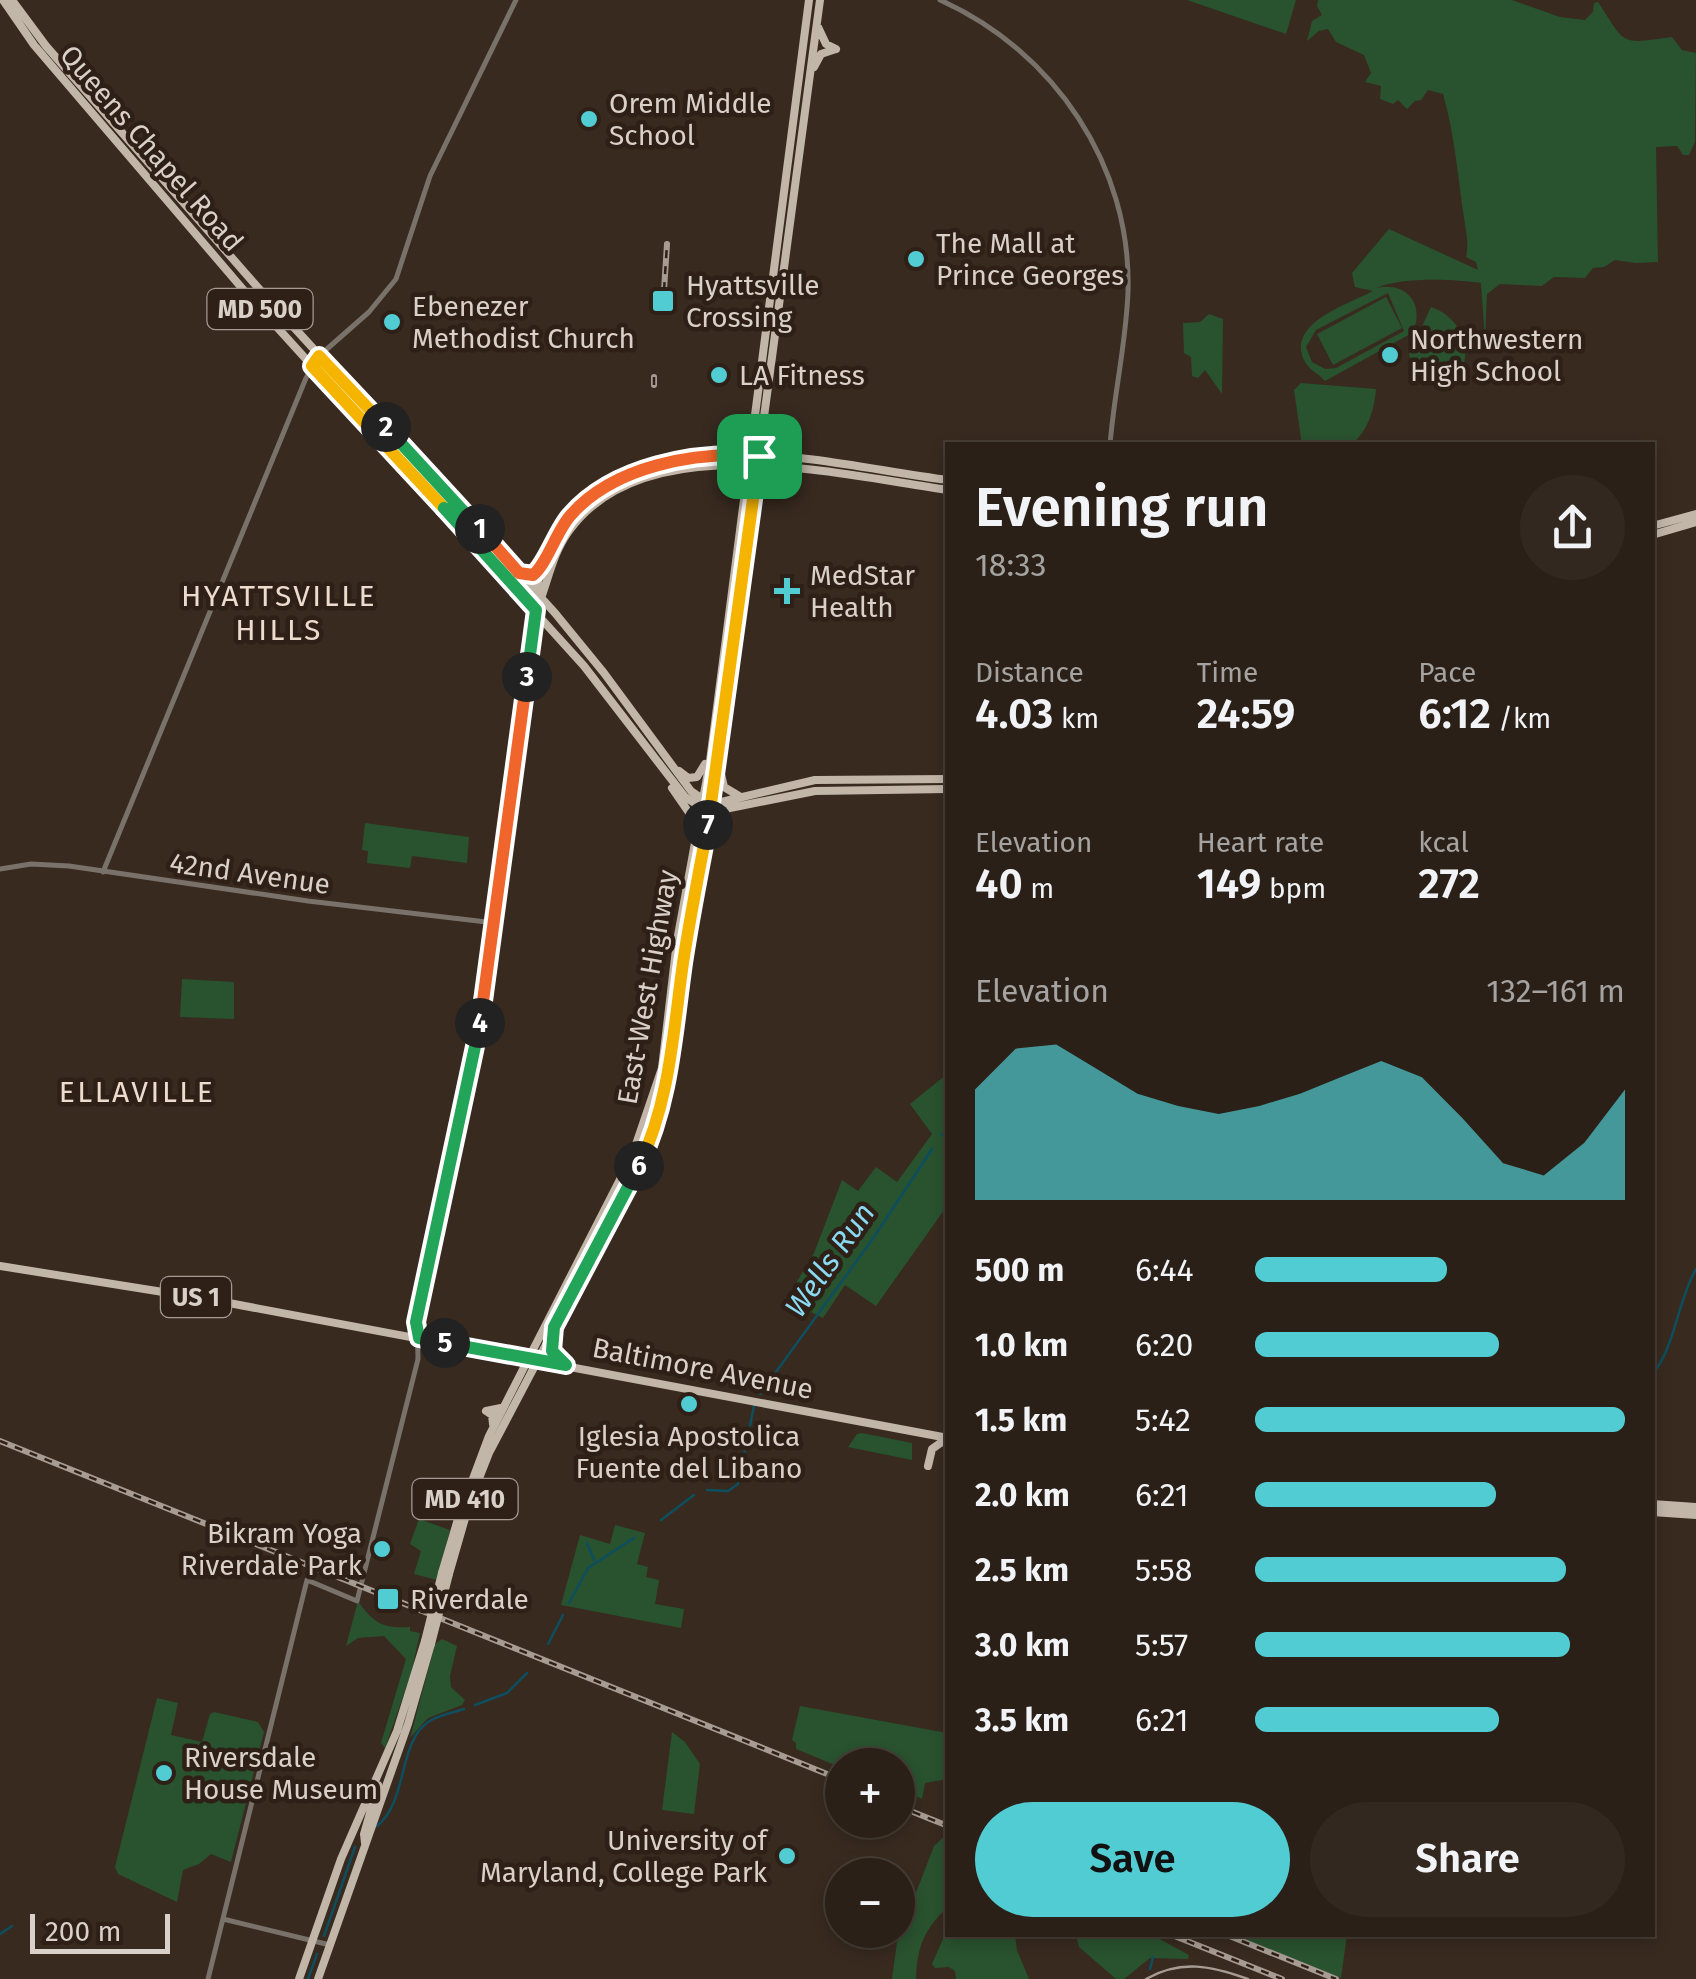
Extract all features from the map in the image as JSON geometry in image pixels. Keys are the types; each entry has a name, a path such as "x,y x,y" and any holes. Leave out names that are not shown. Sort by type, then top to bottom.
{"main road":[{"name":"Queens Chapel Road","path":"2,0 34,45 312,366 584,666 685,797 707,805"},
{"name":"Queens Chapel Road","path":"12,0 111,122 539,595 604,672 688,788 707,805"},
{"name":"East-West Highway","path":"446,1574 483,1468 632,1156 664,1056 678,940 728,692 809,0"},
{"name":"East-West Highway","path":"318,1979 408,1724 458,1518 493,1428 493,1418 486,1411 504,1406 554,1327 633,1180 659,1116 671,1068 744,494 754,460 820,0"},
{"path":"808,90 818,59 826,51 836,49 821,38 817,22"},
{"path":"536,610 540,569 555,536 582,504 626,475 670,463 754,460 945,480"},
{"path":"539,595 569,531 598,501 631,482 660,474 754,460 945,490"},
{"path":"720,466 737,474 744,494"},
{"path":"444,508 460,516 466,514"},
{"path":"1655,525 1696,514"},
{"path":"1655,534 1696,522"},
{"path":"555,536 569,531"},
{"path":"519,573 533,575 540,569"},
{"path":"725,637 728,692"},
{"path":"654,743 680,773 688,778 697,776 706,761 716,706"},
{"path":"724,720 721,781 728,791 743,797"},
{"path":"663,771 694,823 692,864"},
{"path":"707,805 829,779 945,780"},
{"path":"707,805 814,790 945,789"},
{"name":"Baltimore Avenue","path":"0,1266 419,1338 945,1437"},
{"path":"554,1327 552,1351 566,1365"},
{"path":"505,1354 518,1367 517,1382"},
{"path":"928,1466 934,1447 945,1440"},
{"path":"1655,1504 1696,1507"},
{"path":"1655,1512 1696,1515"},
{"name":"East-West Highway","path":"299,1979 428,1642"},
{"path":"366,1844 364,1834 383,1766"}],"street":[{"path":"103,872 312,366 369,312 396,280 430,176 516,0"},
{"path":"940,0 994,30 1035,64 1075,111 1108,174 1124,231 1128,291 1110,442"},
{"path":"208,1979 307,1580 358,1601 418,1359 417,1318 483,1008 536,610"},
{"name":"42nd Avenue","path":"0,870 31,864 495,924"},
{"path":"223,1918 330,1945"}],"green space":[{"path":"1187,0 1296,0 1286,34"},
{"path":"1318,0 1512,0 1560,17 1585,20 1598,2 1625,38 1642,41 1672,37 1682,50 1696,53 1695,142 1689,155 1683,155 1677,146 1656,147 1658,262 1615,260 1593,268 1585,278 1554,277 1542,286 1500,284 1487,294 1485,340 1481,283 1442,280 1387,284 1377,288 1397,288 1415,305 1412,333 1325,381 1303,358 1301,345 1305,334 1324,316 1373,291 1355,287 1352,273 1389,229 1478,270 1476,262 1466,257 1456,157 1443,94 1428,90 1407,109 1398,100 1393,104 1380,99 1381,86 1365,82 1371,73 1364,55 1336,42 1328,29 1307,41 1312,21 1322,15","holes":["1388,293 1404,331 1336,368 1325,369 1312,362 1306,347 1316,330"]},
{"path":"1386,297 1402,328 1333,365 1317,334"},
{"path":"1431,307 1449,317 1460,332 1465,350 1462,370 1411,360 1409,355"},
{"path":"1209,314 1223,319 1222,394 1205,370 1198,378 1192,376 1191,357 1184,353 1183,323 1200,322"},
{"path":"1301,383 1376,389 1369,420 1354,442 1302,442 1294,390"},
{"path":"365,823 469,837 467,863 412,856 410,868 367,863 368,851 362,850"},
{"path":"182,979 234,982 234,1019 180,1017"},
{"path":"945,1076 945,1209 876,1306 845,1285 823,1318 786,1300 814,1253 842,1180 858,1191 876,1167 897,1182 932,1134 910,1104"},
{"path":"862,1433 912,1443 912,1460 848,1447"},
{"path":"419,1519 450,1530 437,1580 414,1574 421,1551 410,1544"},
{"path":"615,1525 645,1533 637,1564 648,1567 646,1577 659,1580 655,1604 684,1609 681,1628 561,1605 580,1535 610,1544"},
{"path":"358,1601 380,1623 410,1627 410,1631 420,1633 411,1674 385,1748 381,1743 406,1659 384,1636 358,1638 346,1646"},
{"path":"442,1639 457,1646 451,1687 465,1700 462,1705 428,1718 410,1738 435,1644"},
{"path":"157,1698 178,1703 171,1735 202,1742 214,1712 258,1722 264,1732 231,1862 211,1854 183,1870 177,1902 118,1874 115,1867"},
{"path":"800,1706 945,1733 945,1779 925,1783 922,1799 915,1796 915,1748 825,1748 825,1761 796,1749 792,1740"},
{"path":"672,1732 685,1742 700,1764 694,1814 662,1810"},
{"path":"945,1836 945,1910 923,1940 916,1979 892,1979 896,1948 915,1948 915,1895 934,1846"},
{"path":"945,1935 1015,1937 1029,1979 956,1979 955,1971 949,1967 935,1968 932,1964"},
{"path":"1076,1937 1156,1937 1189,1955 1188,1959 1150,1958 1124,1979 1116,1979 1079,1947"},
{"path":"1238,1937 1347,1937 1341,1978"}],"waterway":[{"path":"942,1135 945,1132"},
{"name":"Wells Run","path":"760,1394 874,1237 932,1149"},
{"path":"1655,1370 1696,1269"},
{"name":"Wells Run","path":"707,1490 728,1491 738,1484 754,1406"},
{"name":"Wells Run","path":"661,1520 694,1495"},
{"name":"Wells Run","path":"569,1603 588,1568 634,1538"},
{"path":"587,1543 594,1560"},
{"name":"Wells Run","path":"548,1644 563,1615"},
{"name":"Wells Run","path":"475,1705 507,1693 527,1673"},
{"name":"Wells Run","path":"377,1826 394,1802 418,1731 432,1720 464,1709"},
{"path":"324,1936 355,1847"},
{"path":"0,1934 12,1926"},
{"path":"308,1979 317,1954"},
{"path":"1150,1969 1153,1957"}],"tram line":[{"path":"1146,1979 1184,1967 1222,1971 1248,1979"}],"railway":[{"path":"663,306 667,244"},
{"path":"654,377 654,385"},
{"path":"0,1441 825,1773"},
{"path":"915,1813 945,1825"},
{"path":"1177,1937 1282,1979"},
{"path":"1232,1937 1336,1979"}],"place":[{"name":"Orem Middle School","path":"589,119"},
{"name":"The Mall at Prince Georges","path":"916,259"},
{"name":"Hyattsville Crossing","path":"663,301"},
{"name":"Ebenezer Methodist Church","path":"392,322"},
{"name":"Northwestern High School","path":"1390,355"},
{"name":"LA Fitness","path":"719,375"},
{"name":"MedStar Health","path":"787,591"},
{"name":"Iglesia Apostolica Fuente del Libano","path":"689,1404"},
{"name":"Bikram Yoga Riverdale Park","path":"382,1549"},
{"name":"Riverdale","path":"388,1599"},
{"name":"Riversdale House Museum","path":"164,1773"},
{"name":"University of Maryland, College Park","path":"787,1856"}],"district":[{"name":"HYATTSVILLE HILLS","path":"279,613"},
{"name":"ELLAVILLE","path":"137,1092"}],"route":[{"path":"759,456 711,810 686,948 669,1076 659,1116 633,1180 554,1327 553,1355 566,1365 419,1338 417,1318 483,1008 536,610 444,508 450,509 460,516 464,516 466,514 432,476 319,356 312,366 444,508 460,516 466,514 519,573 527,575 540,569 558,531 575,511 618,478 670,463 729,455 759,456"}]}
